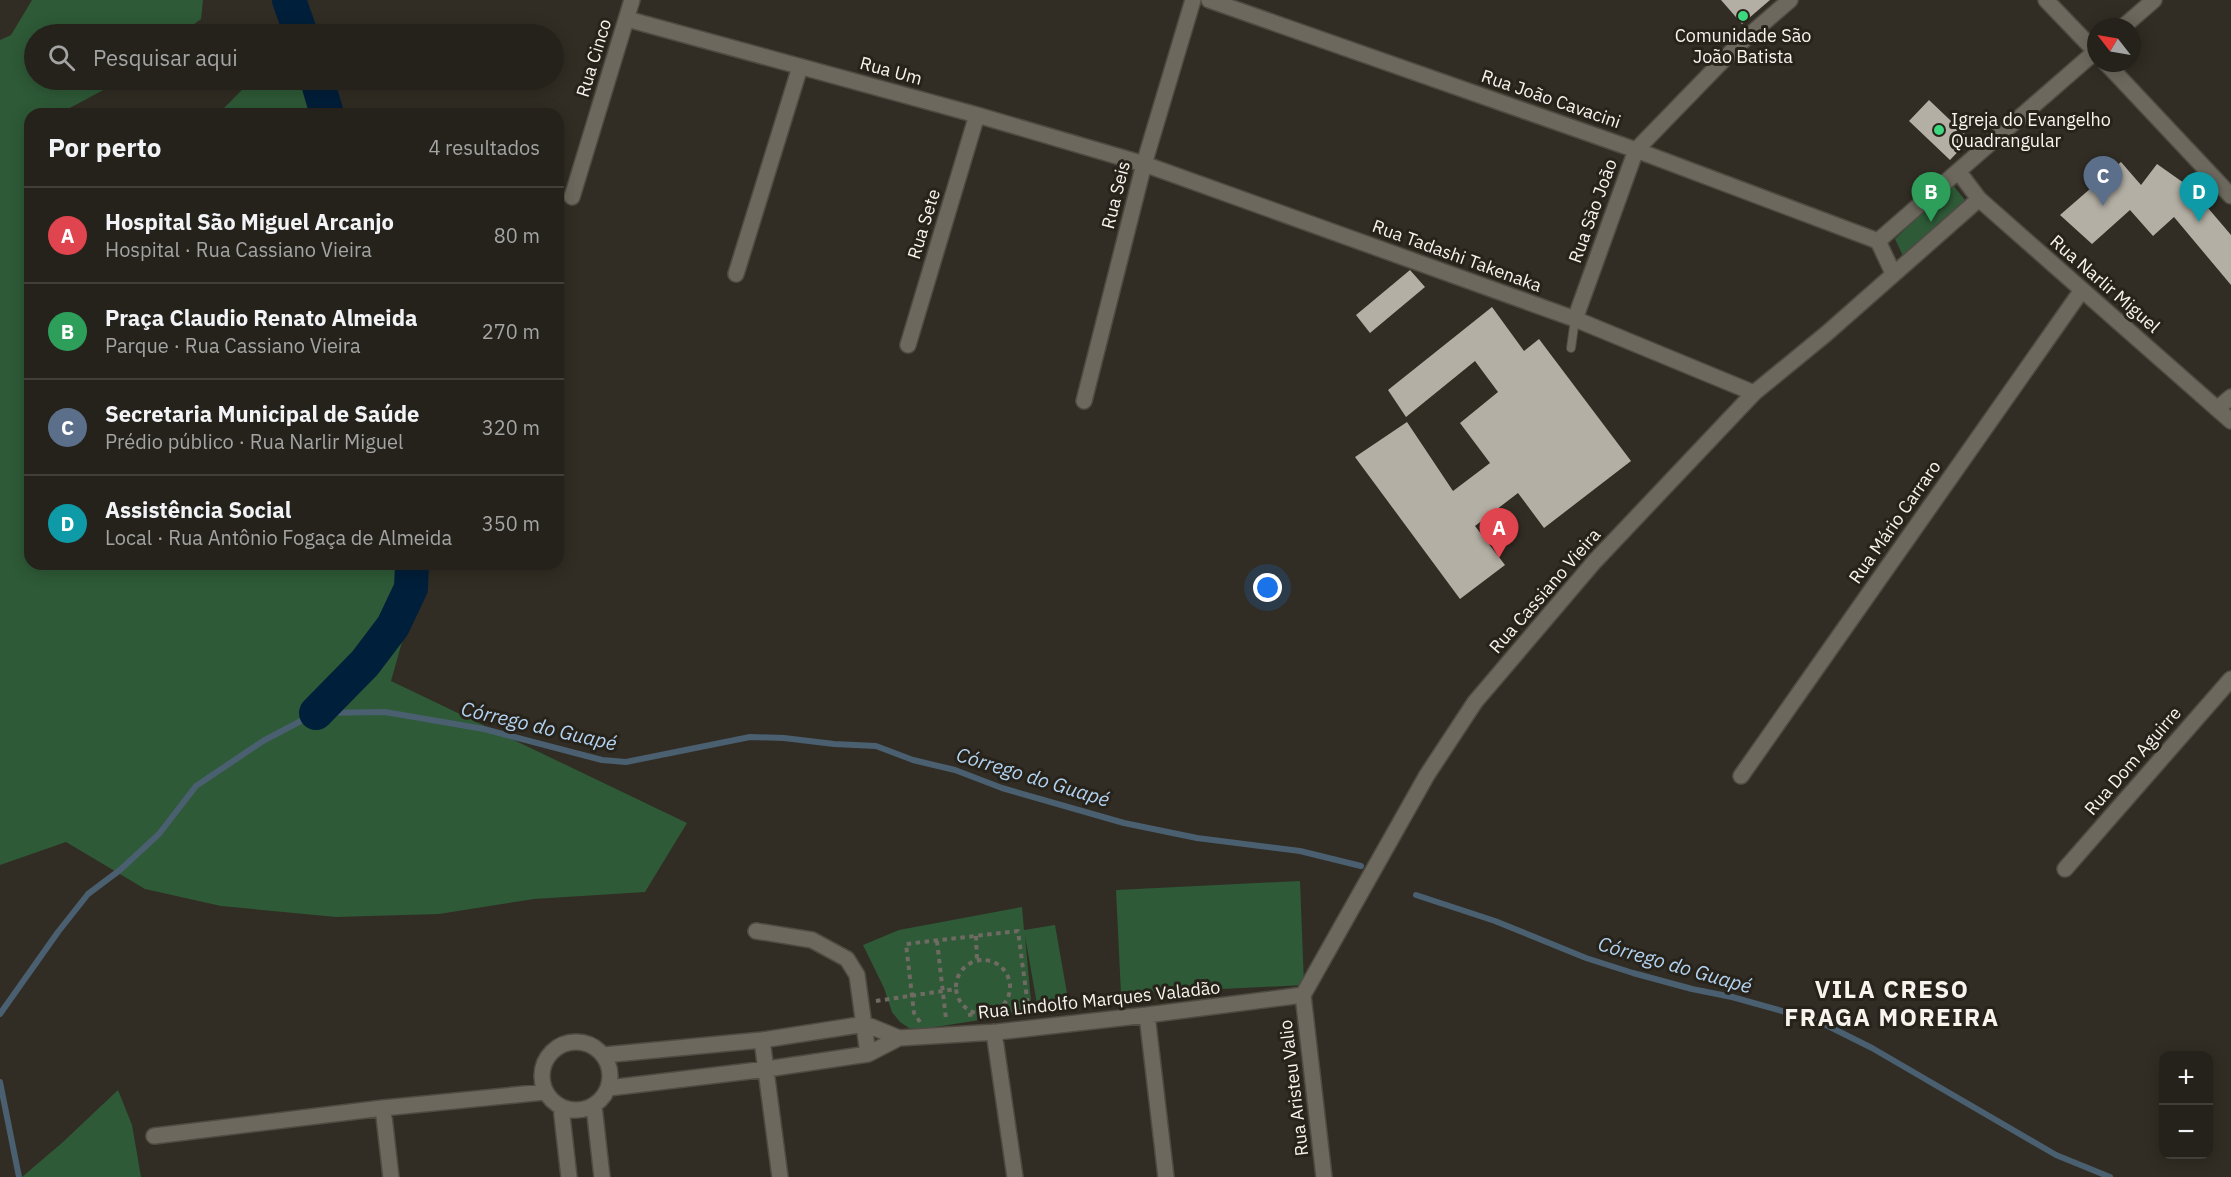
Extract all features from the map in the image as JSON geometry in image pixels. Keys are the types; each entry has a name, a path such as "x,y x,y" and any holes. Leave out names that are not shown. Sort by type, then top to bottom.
{"street":[{"name":"Rua Cinco","path":"572,197 632,0"},
{"name":"Rua Seis","path":"1084,401 1144,165 1193,0"},
{"name":"Rua João Cavacini","path":"1209,0 1636,150 1878,240"},
{"name":"Rua São João","path":"1575,319 1636,150 1737,46 1790,0"},
{"path":"2046,0 2087,43"},
{"path":"2133,18 2154,0"},
{"name":"Rua Um","path":"627,19 977,114 1144,165"},
{"path":"1893,273 1878,240 2087,60"},
{"path":"736,274 800,67"},
{"path":"2114,72 2231,196"},
{"name":"Rua Sete","path":"908,345 977,114"},
{"name":"Rua Tadashi Takenaka","path":"1144,165 1575,319 1754,393"},
{"name":"Rua Narlir Miguel","path":"1958,171 1979,199 2231,421"},
{"name":"Rua Cassiano Vieira","path":"1303,995 1426,775 1475,702 1594,561 1754,393 1826,334 1979,199"},
{"name":"Rua Mário Carraro","path":"1740,776 2082,290"},
{"path":"2217,409 2231,397"},
{"name":"Rua Dom Aguirre","path":"2065,869 2231,679"},
{"path":"756,931 812,940 847,959 857,975 868,1054"},
{"name":"Rua Lindolfo Marques Valadão","path":"609,1088 868,1054 899,1038 994,1032 1147,1016 1303,995"},
{"name":"Rua Aristeu Valio","path":"1303,995 1324,1177"},
{"path":"1147,1016 1166,1177"},
{"path":"604,1055 762,1040 865,1023"},
{"name":"Rua Lindolfo Marques Valadão","path":"865,1023 899,1038"},
{"path":"994,1032 1015,1177"},
{"path":"762,1040 780,1177"},
{"path":"574,1041 585,1042 596,1047 610,1065 609,1088 594,1106 583,1110 572,1110 552,1101 545,1092 542,1070 546,1059 562,1044 574,1041"},
{"path":"154,1136 382,1108 545,1092"},
{"path":"594,1106 602,1177"},
{"path":"561,1107 569,1177"},
{"path":"382,1108 391,1177"}],"lane":[{"path":"1571,348 1575,319"}],"path":[{"path":"923,1023 915,1017 906,944 1018,932 1031,1028"},
{"path":"976,936 977,961"},
{"path":"937,941 946,1019"},
{"path":"966,1016 990,1014 1005,1004 1010,987 1004,970 998,964 977,961 964,967 959,975 956,989 959,1001 964,1008 976,1014"},
{"path":"862,1004 956,989"},
{"path":"935,1021 956,1018"}],"green space":[{"path":"32,0 203,0 201,19 194,24 24,24 24,90 103,90 70,108 24,108 24,570 422,570 391,681 687,823 645,892 534,899 439,914 336,917 221,906 145,889 66,842 0,865 0,40 11,35"},
{"path":"242,90 306,90 316,108 224,108"},
{"path":"1952,184 1969,205 1904,258 1895,239"},
{"path":"1300,881 1304,985 1121,994 1116,890"},
{"path":"1022,907 1024,930 1055,925 1068,999 1037,1004 1025,936 1032,1012 922,1029 909,1028 900,1022 892,1012 884,988 863,945 899,930"},
{"path":"118,1090 132,1125 141,1177 22,1177 63,1142"}],"building":[{"name":"Comunidade São João Batista","path":"1721,0 1770,0 1742,24"},
{"name":"Igreja do Evangelho Quadrangular","path":"1929,100 1970,139 1950,160 1909,121"},
{"path":"2121,162 2141,185 2157,164 2191,188 2231,235 2231,285 2174,217 2153,236 2130,210 2092,244 2060,215"},
{"path":"1410,270 1425,287 1370,333 1356,315"},
{"path":"1492,307 1524,351 1539,339 1631,461 1544,528 1518,493 1475,526 1505,565 1460,599 1355,457 1407,422 1453,491 1490,463 1460,423 1498,392 1475,361 1406,417 1388,390"}],"waterway":[{"path":"289,0 297,24"},
{"path":"320,90 325,108"},
{"path":"316,713 365,663 393,626 411,588 412,570"},
{"name":"Córrego do Guapé","path":"0,1014 88,894 120,870 159,834 196,786 263,741 316,713 385,712 484,729 602,760 626,762 750,737 876,746 913,760 955,770 1002,788 1124,823 1197,838 1300,851 1361,866"},
{"name":"Córrego do Guapé","path":"1416,895 1495,921 1586,958 1633,973 1818,1021 1872,1048 2056,1155 2110,1177"},
{"name":"Córrego do Guapé","path":"0,1082 19,1177"}],"place":[{"name":"Comunidade São João Batista","path":"1743,16"},
{"name":"Igreja do Evangelho Quadrangular","path":"1939,130"},
{"name":"Secretaria Municipal de Saúde","path":"2103,206"},
{"name":"Praça Claudio Renato Almeida","path":"1931,222"},
{"name":"Assistência Social","path":"2199,222"},
{"name":"Hospital São Miguel Arcanjo","path":"1499,558"}],"district":[{"name":"VILA CRESO FRAGA MOREIRA","path":"1892,1004"}]}
